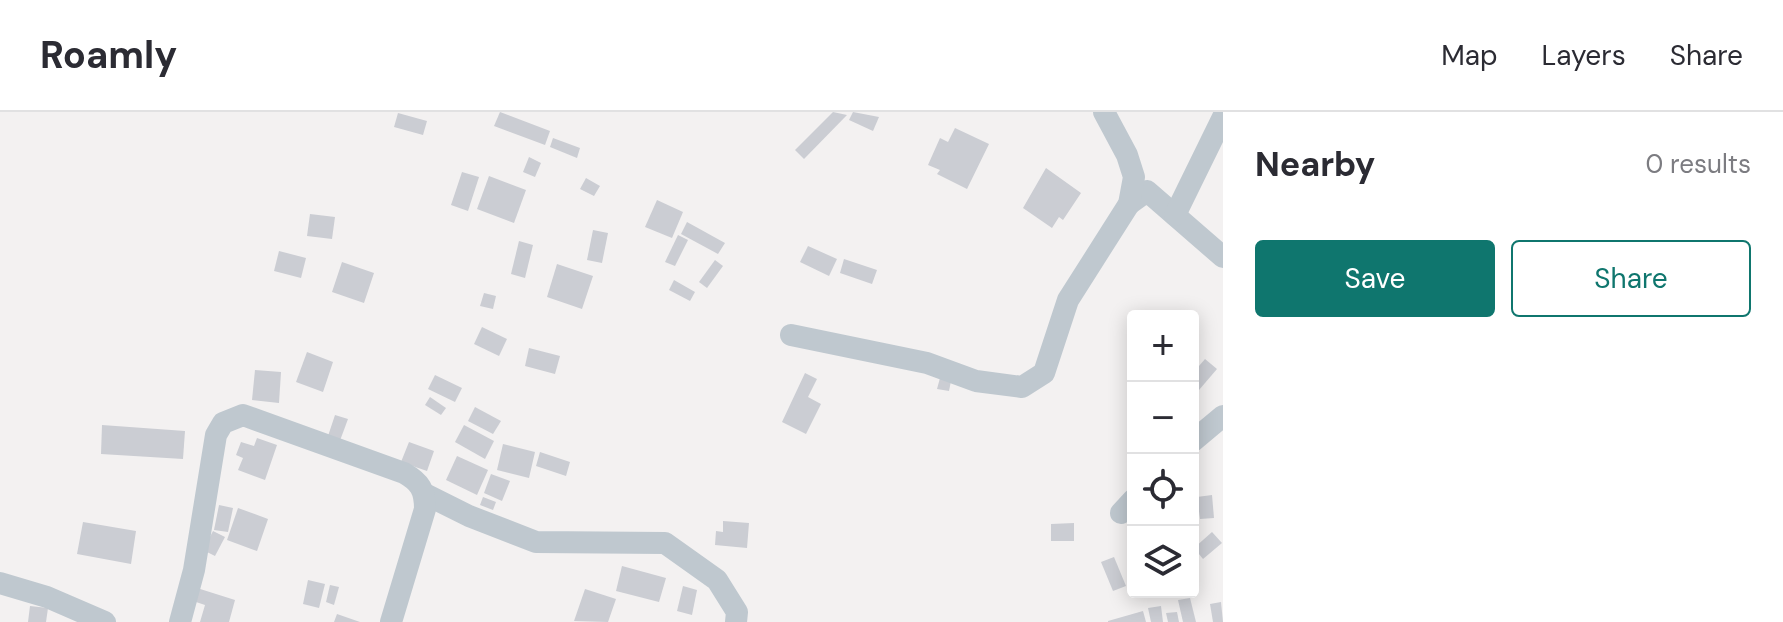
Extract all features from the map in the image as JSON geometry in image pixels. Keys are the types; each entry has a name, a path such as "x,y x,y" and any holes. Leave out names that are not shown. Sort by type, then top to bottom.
{"street":[{"path":"1104,112 1127,155 1134,177 1129,204"},
{"path":"1175,215 1223,117"},
{"path":"791,335 927,363 976,381 1022,387 1044,373 1068,300 1129,204 1147,191 1223,257"},
{"path":"180,622 194,570 216,435 232,416 258,420 404,473 419,483 425,494 425,509 391,622"},
{"path":"1199,436 1223,416"},
{"path":"425,494 469,516 536,542 665,543 717,580 737,612 736,622"},
{"path":"0,583 47,597 105,622"}],"building":[{"path":"500,112 550,131 545,145 494,126"},
{"path":"833,112 847,115 804,159 795,150"},
{"path":"853,112 879,117 873,131 849,120"},
{"path":"398,113 427,121 423,135 394,127"},
{"path":"955,128 989,144 967,189 937,174 940,170 928,165 940,138 948,142"},
{"path":"553,138 580,148 577,158 550,147"},
{"path":"529,157 541,163 535,177 523,172"},
{"path":"1046,168 1081,193 1063,220 1059,217 1052,228 1023,208"},
{"path":"462,172 479,177 468,211 451,205"},
{"path":"489,176 526,190 514,223 477,209"},
{"path":"586,178 600,186 594,196 580,189"},
{"path":"657,200 683,212 672,238 645,227"},
{"path":"310,214 335,217 332,239 307,236"},
{"path":"687,222 725,243 718,254 681,234"},
{"path":"593,230 608,233 602,263 587,260"},
{"path":"678,235 688,240 675,266 665,262"},
{"path":"519,241 533,245 525,278 511,274"},
{"path":"808,246 837,259 829,276 800,262"},
{"path":"279,251 306,258 301,278 274,271"},
{"path":"844,259 877,270 872,284 840,273"},
{"path":"715,260 723,266 707,288 699,282"},
{"path":"342,262 374,273 364,303 332,292"},
{"path":"557,264 593,276 582,309 547,297"},
{"path":"674,280 695,292 690,301 669,290"},
{"path":"484,293 496,296 493,309 480,306"},
{"path":"482,327 507,339 499,356 474,344"},
{"path":"529,348 560,356 555,374 525,366"},
{"path":"307,352 333,362 323,392 296,382"},
{"path":"1205,359 1217,369 1199,390 1199,382 1199,366"},
{"path":"255,370 281,372 279,403 252,400"},
{"path":"805,373 817,379 808,397 821,404 806,434 782,422"},
{"path":"435,375 462,388 455,402 428,389"},
{"path":"940,378 951,381 949,391 937,389"},
{"path":"430,397 446,408 441,415 425,405"},
{"path":"475,407 501,421 493,434 468,421"},
{"path":"335,415 348,419 338,446 326,442"},
{"path":"102,425 185,431 183,459 101,454"},
{"path":"464,425 494,441 485,459 455,442"},
{"path":"257,438 277,445 265,480 238,470 243,458 236,455 241,442 254,446"},
{"path":"409,442 434,451 427,471 401,462"},
{"path":"503,444 535,452 529,478 497,470"},
{"path":"540,452 570,462 566,476 536,466"},
{"path":"457,456 488,470 477,495 446,480"},
{"path":"491,474 510,481 502,501 484,493"},
{"path":"1212,495 1214,518 1200,519 1199,497"},
{"path":"483,497 496,502 493,510 480,505"},
{"path":"219,505 233,508 228,532 214,530"},
{"path":"238,508 268,519 257,551 227,540"},
{"path":"723,521 749,523 747,548 715,545 716,531 723,532"},
{"path":"83,522 136,531 131,564 77,554"},
{"path":"1074,523 1074,541 1051,541 1051,524"},
{"path":"213,531 225,537 215,556 203,550"},
{"path":"1212,532 1222,543 1203,559 1199,554 1199,544"},
{"path":"1114,557 1126,586 1113,591 1101,562"},
{"path":"622,566 666,578 659,602 616,591"},
{"path":"308,580 325,584 319,608 303,604"},
{"path":"330,585 339,587 334,605 326,602"},
{"path":"683,586 697,590 692,615 677,611"},
{"path":"197,588 235,600 229,622 200,622 205,605 193,601"},
{"path":"585,589 616,599 608,622 574,621"},
{"path":"1190,598 1196,622 1183,622 1178,600"},
{"path":"1221,602 1223,622 1213,622 1210,604"},
{"path":"30,606 48,608 46,622 28,622"},
{"path":"1161,606 1163,622 1151,622 1148,608"},
{"path":"1143,611 1146,622 1108,622 1108,621"},
{"path":"1177,612 1179,622 1168,622 1166,613"},
{"path":"337,614 360,622 334,622"}]}
